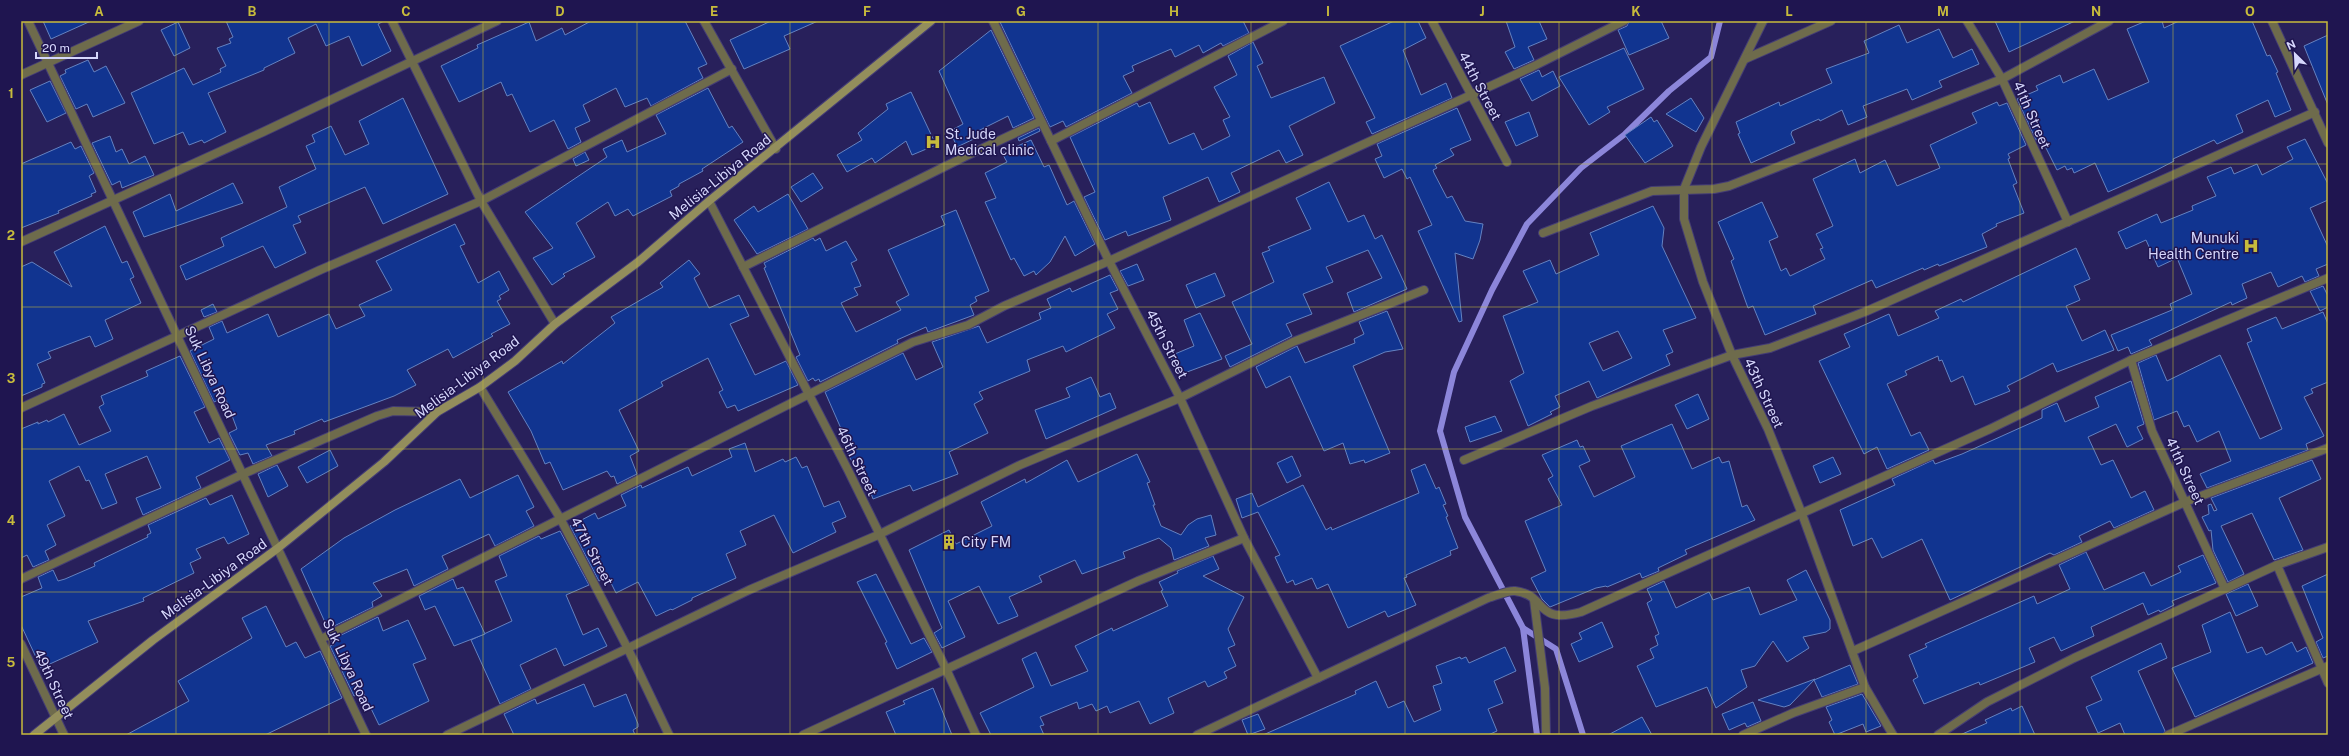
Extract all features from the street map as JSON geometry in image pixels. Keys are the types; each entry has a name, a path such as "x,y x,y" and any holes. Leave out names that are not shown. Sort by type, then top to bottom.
{"main road":[{"name":"Melisia-Libiya Road","path":"34,735 153,640 278,548 384,462 437,412 480,387 515,361 555,324 638,262 709,201 776,149 931,21"}],"street":[{"name":"Suk Libya Road","path":"28,21 178,335 366,735"},
{"path":"21,75 139,21"},
{"path":"392,21 481,201 555,324"},
{"path":"21,242 497,21"},
{"path":"704,21 776,149"},
{"name":"45th Street","path":"993,21 1109,261 1180,398 1244,538 1318,678"},
{"path":"1051,141 1283,21"},
{"name":"44th Street","path":"1432,21 1507,162"},
{"path":"321,639 913,342 968,325 1004,306 1109,261 1624,21"},
{"name":"43th Street","path":"1763,21 1701,147 1684,189 1684,219 1703,282 1732,355 1768,429 1802,514 1865,688 1893,735"},
{"path":"1745,59 1830,21"},
{"name":"41th Street","path":"1967,21 2002,78 2068,222"},
{"path":"1543,233 1652,191 1714,189 1729,186 2002,78 2109,21"},
{"path":"2272,21 2328,143"},
{"path":"21,408 320,270 481,201 732,69"},
{"path":"1464,460 1592,406 1732,355 1770,348 1860,314 2315,112"},
{"path":"743,267 964,157 1042,121"},
{"name":"46th Street","path":"709,201 809,395 947,671 976,735"},
{"path":"1197,735 1488,598 1514,590 1525,594 1534,600 1550,615 1564,617 1581,612 1990,429 2131,360 2328,278"},
{"path":"447,735 749,590 878,535 1020,464 1180,398 1293,342 1424,290"},
{"name":"41th Street","path":"2131,360 2152,431 2225,589"},
{"name":"47th Street","path":"480,387 560,518 628,649 669,735"},
{"path":"21,578 243,474 392,411 437,412"},
{"path":"1853,652 2185,502 2328,448"},
{"path":"803,735 947,671 1138,581 1244,538"},
{"path":"1938,735 1987,702 2074,658 2277,566 2328,547"},
{"path":"2277,566 2325,667 2328,683"},
{"path":"1534,600 1545,688 1546,735"},
{"name":"49th Street","path":"21,644 64,735"},
{"path":"2168,735 2325,667"},
{"path":"1743,735 1793,713 1865,688"}],"building":[{"path":"43,21 91,21 51,39"},
{"path":"226,21 384,21 378,24 391,51 362,66 349,36 326,46 316,24 288,38 295,53 264,68 264,70 208,93 226,132 204,143 202,140 189,145 183,132 154,144 131,93 184,68 193,85 221,72 220,69 226,66 217,48 231,43 229,39 233,37"},
{"path":"591,21 685,21 707,64 698,68 703,78 651,106 647,98 625,107 616,88 583,105 590,121 575,128 581,142 568,149 554,120 530,132 512,94 507,96 501,82 459,102 441,66 478,48 477,45 529,22 536,41 562,28 565,35"},
{"path":"771,21 818,21 784,36 790,49 744,69 730,40"},
{"path":"1243,21 1249,33 1223,46 1221,43 1203,53 1199,45 1175,57 1171,49 1132,66 1134,71 1123,76 1132,93 1066,127 1063,121 1050,127 1000,22"},
{"path":"1394,21 1418,21 1426,38 1403,50 1421,95 1446,83 1452,98 1372,134 1366,122 1375,118 1340,46"},
{"path":"1506,21 1539,21 1547,39 1528,47 1534,60 1514,69 1505,52 1515,47"},
{"path":"1629,21 1661,21 1669,38 1629,55 1618,30 1627,26"},
{"path":"1995,21 2075,21 2009,52"},
{"path":"2146,21 2162,21 2164,28 2179,21 2252,21 2267,56 2270,55 2278,72 2276,73 2291,110 2275,117 2268,100 2236,115 2243,132 2217,144 2214,140 2173,159 2174,161 2155,171 2108,192 2095,163 2074,173 2072,168 2067,170 2065,166 2057,170 2041,138 2036,140 2017,99 2038,90 2036,86 2060,75 2063,83 2094,69 2108,100 2149,82 2127,29"},
{"path":"178,22 190,48 174,56 161,30"},
{"path":"1899,25 1907,43 1939,29 1953,58 1972,49 1979,64 1939,81 1942,87 1912,100 1907,89 1863,106 1867,117 1848,125 1842,110 1820,121 1819,119 1792,131 1791,134 1795,143 1751,163 1738,134 1740,133 1736,122 1779,102 1780,106 1832,83 1826,69 1869,53 1864,41"},
{"path":"991,30 1034,118 1013,128 1008,116 978,131 980,136 957,147 950,131 963,124 939,71"},
{"path":"2328,35 2328,105 2304,46"},
{"path":"1253,42 1263,63 1257,66 1271,98 1324,77 1335,103 1289,126 1303,155 1286,163 1279,150 1231,173 1240,192 1219,202 1208,177 1163,197 1171,220 1128,236 1126,231 1105,240 1084,197 1095,192 1070,137 1137,103 1139,107 1150,102 1169,144 1194,133 1202,150 1230,136 1223,120 1230,117 1214,87 1237,75 1228,56"},
{"path":"1624,48 1644,89 1607,107 1610,112 1589,125 1559,77"},
{"path":"88,60 94,72 106,66 125,103 93,117 87,104 76,109 60,76 66,73 65,70"},
{"path":"1539,70 1542,77 1553,71 1560,86 1532,101 1520,79"},
{"path":"50,81 66,113 47,122 30,90"},
{"path":"708,88 729,128 732,126 743,142 702,169 703,171 679,184 679,186 670,191 672,196 633,216 628,209 615,216 608,202 576,223 595,257 563,274 565,276 552,285 533,258 553,248 525,212 607,157 603,149 622,140 627,152 666,134 656,115"},
{"path":"911,92 936,145 912,155 906,141 875,163 872,158 847,172 837,155 862,140 858,133 888,109 886,104"},
{"path":"403,98 448,194 383,224 365,187 298,216 301,222 293,225 306,253 275,268 263,246 186,280 180,266 224,246 221,238 287,207 279,187 316,169 306,146 315,142 312,135 331,126 345,155 369,144 359,121"},
{"path":"1691,98 1704,118 1696,132 1666,114"},
{"path":"1997,102 1999,106 2007,103 2026,145 2008,154 2010,158 2008,159 2017,183 2013,185 2024,213 1996,224 1997,226 1982,234 1987,247 1939,266 1938,264 1924,270 1923,268 1876,288 1872,280 1813,306 1816,314 1765,335 1753,306 1748,308 1731,261 1734,259 1718,222 1762,202 1778,237 1769,241 1781,271 1786,268 1790,276 1825,259 1820,249 1823,248 1816,234 1833,226 1813,179 1855,159 1860,173 1885,160 1897,186 1940,168 1930,145 1977,123 1972,113"},
{"path":"1457,108 1471,140 1450,149 1454,155 1435,165 1437,168 1433,170 1447,198 1452,196 1465,221 1483,224 1480,240 1473,259 1455,253 1462,321 1459,322 1418,231 1432,225 1410,177 1407,179 1402,169 1384,178 1375,159 1382,156 1377,144"},
{"path":"1529,112 1538,136 1516,146 1505,122"},
{"path":"1651,117 1654,122 1657,120 1673,146 1645,163 1625,135"},
{"path":"1039,128 1040,131 1019,141 1018,138"},
{"path":"110,136 116,152 122,149 129,164 145,156 154,175 122,188 120,181 112,185 92,143"},
{"path":"2305,139 2328,184 2328,200 2310,208 2328,247 2328,264 2316,269 2319,276 2305,282 2302,276 2278,287 2271,272 2242,284 2247,298 2232,305 2231,302 2149,340 2152,345 2131,354 2128,347 2118,351 2111,335 2172,310 2170,304 2192,294 2177,258 2158,267 2146,240 2126,249 2118,232 2157,214 2161,223 2193,210 2192,206 2216,196 2207,177 2231,167 2234,174 2257,164 2262,175 2293,159 2287,147"},
{"path":"1031,140 1044,167 1049,165 1067,205 1074,201 1095,244 1075,256 1065,236 1050,262 1036,275 1034,271 1024,276 1014,258 1011,260 985,202 996,198 985,173 1007,162 1002,153"},
{"path":"71,142 75,149 81,146 94,173 89,176 96,192 91,194 92,196 58,211 59,213 21,228 21,164"},
{"path":"585,152 589,160 576,166 573,159"},
{"path":"813,173 823,188 801,202 791,187"},
{"path":"1329,182 1348,222 1364,215 1375,239 1382,235 1407,289 1354,312 1347,293 1382,278 1368,250 1326,267 1333,282 1303,294 1312,314 1286,324 1292,336 1230,367 1225,356 1252,344 1232,302 1274,282 1262,253 1270,250 1268,247 1311,229 1296,198"},
{"path":"233,183 243,203 144,237 133,212 170,194 176,211"},
{"path":"788,194 808,229 757,254 734,220 754,206 758,212"},
{"path":"1653,206 1664,228 1662,246 1696,318 1663,330 1673,352 1666,355 1670,365 1597,398 1589,381 1555,396 1560,407 1550,412 1552,414 1528,426 1510,381 1524,373 1503,316 1538,302 1523,271 1550,260 1556,274 1599,255 1590,233","holes":["1618,331 1632,358 1603,371 1589,343"]},
{"path":"956,210 989,291 975,297 977,301 970,305 974,315 928,332 926,327 897,340 898,343 820,382 819,379 815,381 813,378 808,381 796,357 800,355 764,268 766,267 764,263 813,238 815,241 820,238 826,251 846,241 857,260 851,263 861,286 854,288 858,295 841,303 856,332 901,310 896,302 909,295 888,250 945,225 941,216"},
{"path":"455,224 465,244 460,246 478,283 499,271 509,290 499,296 501,299 497,301 510,324 491,334 493,336 453,358 448,349 407,370 416,385 394,396 324,422 322,419 294,431 295,434 266,445 272,456 253,464 248,453 240,455 229,433 237,429 225,397 214,402 190,351 214,339 209,327 222,321 227,333 268,314 278,337 329,314 336,329 365,316 359,305 392,290 376,261"},
{"path":"105,226 122,263 127,261 134,277 130,279 141,303 105,320 113,339 95,347 90,336 48,352 51,358 37,364 45,383 42,384 42,387 21,396 21,267 32,262 72,287 54,252"},
{"path":"2076,248 2090,279 2074,286 2080,300 2066,306 2082,341 2105,330 2114,350 2057,372 2053,363 2007,386 2010,391 1975,405 1963,376 1951,382 1942,360 1939,361 1938,356 1905,371 1907,375 1887,384 1911,436 1920,432 1929,450 1887,469 1877,447 1864,454 1819,361 1850,347 1844,334 1889,314 1898,336 1939,318 1935,311 1961,299 1963,302"},
{"path":"689,260 700,274 694,278 709,308 739,295 749,316 730,324 755,375 786,361 798,385 738,411 735,405 727,408 719,392 723,390 708,358 661,382 663,386 619,410 639,451 630,456 637,474 617,484 614,476 611,477 607,471 563,490 550,462 545,464 531,431 508,392 562,361 563,364 615,323 611,317 663,287 660,283"},
{"path":"1137,264 1144,280 1128,286 1120,271"},
{"path":"1215,273 1225,296 1196,308 1186,285"},
{"path":"1110,275 1118,290 1110,293 1118,309 1107,314 1115,328 1066,352 1063,346 1027,360 1030,371 979,392 983,399 974,404 988,433 949,452 958,474 913,491 910,485 873,499 861,467 857,470 850,458 843,442 846,440 825,392 903,353 916,380 943,367 932,342 979,326 987,343 1041,319 1039,313 1051,308 1047,299 1070,288 1072,292"},
{"path":"2323,286 2328,296 2328,307 2320,311 2310,291"},
{"path":"213,304 217,312 204,317 201,310"},
{"path":"1387,311 1403,349 1385,352 1353,366 1390,453 1365,463 1364,460 1350,464 1343,443 1324,451 1290,376 1266,388 1256,367 1297,346 1305,363 1355,343 1354,339 1364,334 1359,322"},
{"path":"2323,312 2328,324 2328,382 2311,389 2313,393 2304,397 2324,436 2306,444 2308,450 2207,488 2200,474 2231,461 2219,431 2197,442 2189,425 2184,427 2177,411 2154,420 2138,363 2156,355 2167,381 2220,355 2260,439 2282,429 2247,343 2252,341 2247,329 2276,317 2282,329"},
{"path":"1200,313 1222,359 1179,375 1170,356 1194,346 1184,320"},
{"path":"180,356 205,407 194,412 209,443 219,438 230,460 196,477 201,488 143,515 136,498 161,488 147,456 105,474 117,503 102,509 89,480 86,481 79,466 49,481 65,516 47,525 56,545 45,551 49,560 33,567 27,555 21,558 21,429 38,422 38,424 47,420 48,422 64,414 79,445 111,431 99,407 104,404 101,396 148,376 146,371"},
{"path":"1091,377 1100,397 1110,393 1116,408 1046,439 1035,410 1070,397 1066,388"},
{"path":"2131,381 2144,424 2137,427 2143,439 2127,447 2116,424 2088,437 2101,465 2113,460 2131,498 2145,491 2154,510 2114,528 2110,521 2079,536 2082,542 2054,555 2050,553 1950,600 1922,539 1882,558 1872,538 1853,546 1840,510 1895,485 1892,479 1933,460 1935,464 1962,454 2042,418 2042,410 2057,403 2065,422 2099,407 2095,397"},
{"path":"1698,394 1709,419 1687,429 1675,405"},
{"path":"1495,416 1502,431 1470,442 1465,427"},
{"path":"1672,424 1692,469 1719,457 1722,463 1729,461 1742,507 1747,505 1755,520 1685,550 1687,554 1658,568 1659,571 1642,578 1640,573 1607,587 1596,588 1550,607 1542,599 1531,578 1546,571 1525,521 1562,505 1548,479 1553,476 1542,455 1577,440 1580,447 1583,446 1590,461 1579,466 1594,497 1635,477 1621,446"},
{"path":"745,443 755,472 783,459 785,462 796,457 802,468 807,466 824,507 839,501 846,517 832,523 836,532 793,553 774,515 740,531 746,545 726,554 736,578 692,598 692,600 672,610 671,609 656,616 638,582 616,593 608,577 599,581 570,526 595,513 598,519 626,506 621,495 641,485 642,488 688,467 692,476 732,457 729,449"},
{"path":"330,450 338,466 307,483 298,467"},
{"path":"1137,454 1150,482 1147,483 1161,526 1181,535 1188,525 1197,519 1211,515 1216,535 1205,538 1209,546 1174,560 1171,548 1159,538 1123,552 1125,558 1082,574 1075,560 1039,576 1042,582 1009,597 1018,616 998,624 979,586 948,601 965,637 942,648 934,633 942,628 909,550 949,530 956,544 992,526 981,502 1025,479 1026,483 1067,460 1078,482"},
{"path":"1292,456 1301,476 1287,483 1277,463"},
{"path":"1833,457 1841,474 1820,483 1813,466"},
{"path":"2312,460 2321,479 2279,498 2303,550 2274,560 2252,513 2221,526 2244,574 2228,582 2213,550 2211,530 2209,531 2202,517 2209,514 2208,505 2211,504 2214,511 2217,510 2211,498"},
{"path":"1425,464 1436,489 1439,487 1446,504 1443,505 1448,516 1446,517 1458,548 1450,551 1451,555 1406,575 1407,577 1404,578 1416,605 1388,617 1385,611 1348,628 1328,584 1317,589 1312,578 1295,585 1293,580 1287,583 1275,557 1280,555 1258,512 1242,518 1236,499 1252,493 1258,507 1303,485 1326,530 1331,527 1332,530 1419,493 1411,470"},
{"path":"277,465 288,486 268,497 258,474"},
{"path":"518,475 534,507 526,511 534,526 495,546 489,534 442,556 448,569 414,586 407,569 373,583 382,596 372,602 373,607 328,629 301,569 344,538 395,510 460,479 470,498"},
{"path":"232,495 249,534 228,544 224,537 196,549 201,558 190,563 194,573 143,598 144,601 88,621 98,642 41,668 21,625 21,597 42,588 38,577 53,570 58,581 65,579 95,566 94,563 148,537 147,535 151,533 148,525 206,498 210,505"},
{"path":"560,531 589,585 566,595 583,635 598,628 607,646 564,666 556,648 520,665 531,689 500,704 471,640 512,621 495,581 507,576 499,556 539,536 541,539"},
{"path":"2086,552 2104,590 2144,572 2151,586 2181,572 2178,566 2203,555 2216,583 2172,601 2174,605 2160,612 2159,610 2148,615 2143,603 2091,627 2094,636 2061,651 2054,637 2029,648 2035,662 1980,685 1979,682 1924,704 1913,680 1918,677 1909,655 1927,647 1925,644 2034,596 2037,604 2070,589 2059,565"},
{"path":"1213,556 1219,569 1203,576 1244,597 1228,629 1235,645 1228,648 1236,666 1224,672 1227,678 1208,687 1205,681 1168,698 1174,713 1150,724 1139,701 1110,713 1107,706 1096,711 1092,704 1079,709 1077,702 1040,717 1044,725 1040,726 1044,735 991,735 980,713 1034,687 1022,659 1036,652 1051,686 1088,671 1075,646 1112,628 1113,631 1168,606 1161,591 1163,590 1159,582 1178,573 1177,571"},
{"path":"1806,570 1830,620 1830,629 1826,632 1803,637 1809,648 1787,662 1773,641 1755,666 1741,670 1747,687 1716,708 1707,687 1656,707 1637,666 1654,658 1650,649 1658,645 1655,636 1659,634 1647,603 1652,600 1647,589 1664,581 1676,608 1709,592 1713,600 1749,587 1760,615 1797,600 1787,580"},
{"path":"876,574 911,644 924,638 932,652 897,669 885,643 887,642 857,582"},
{"path":"2328,574 2328,656 2323,658 2316,642 2323,638 2302,586"},
{"path":"453,579 457,589 463,587 485,634 454,646 435,606 425,610 419,596"},
{"path":"2248,584 2258,606 2236,616 2226,594"},
{"path":"266,606 286,647 296,642 305,658 320,651 342,698 265,735 126,735 189,701 178,681 252,638 242,618"},
{"path":"2230,612 2247,653 2262,647 2266,655 2292,642 2297,652 2306,647 2313,663 2195,717 2172,668 2211,652 2202,625"},
{"path":"378,617 383,631 408,620 426,659 413,664 429,701 379,725 363,692 354,696 330,646 334,645 331,640"},
{"path":"1602,622 1613,647 1579,662 1571,644 1582,639 1579,633"},
{"path":"2161,643 2167,658 2138,671 2165,731 2163,735 2125,735 2120,723 2098,733 2086,707 2102,700 2091,677"},
{"path":"1505,647 1516,671 1494,681 1503,703 1488,709 1497,731 1488,735 1263,735 1356,694 1355,691 1376,681 1388,708 1404,701 1414,722 1441,710 1433,686 1442,683 1436,666 1460,657 1461,659 1466,657 1469,663"},
{"path":"1850,665 1858,684 1822,697 1814,680"},
{"path":"1815,679 1790,705 1784,707 1758,700"},
{"path":"584,684 594,707 626,694 638,724 638,727 633,730 635,735 514,735 504,714 535,699 537,704"},
{"path":"933,688 952,735 896,735 886,712 905,704 903,701"},
{"path":"1862,694 1881,726 1866,732 1863,724 1835,735 1829,722 1832,720 1826,707"},
{"path":"1753,702 1761,721 1747,727 1745,723 1729,730 1722,714"},
{"path":"2022,706 2035,735 1960,735 1987,723 1985,720 2011,708 2012,711"},
{"path":"1258,714 1265,729 1248,735 1242,720"},
{"path":"1642,717 1652,735 1608,735"}],"waterway":[{"path":"1537,735 1523,628 1465,517 1440,431 1454,372 1492,290 1527,224 1581,168 1625,134 1669,91 1711,57 1720,21"},
{"path":"1523,628 1556,649 1583,735"}],"place":[{"name":"St. Jude Medical clinic","path":"933,142"},
{"name":"Munuki Health Centre","path":"2251,246"},
{"name":"City FM","path":"949,542"}]}
